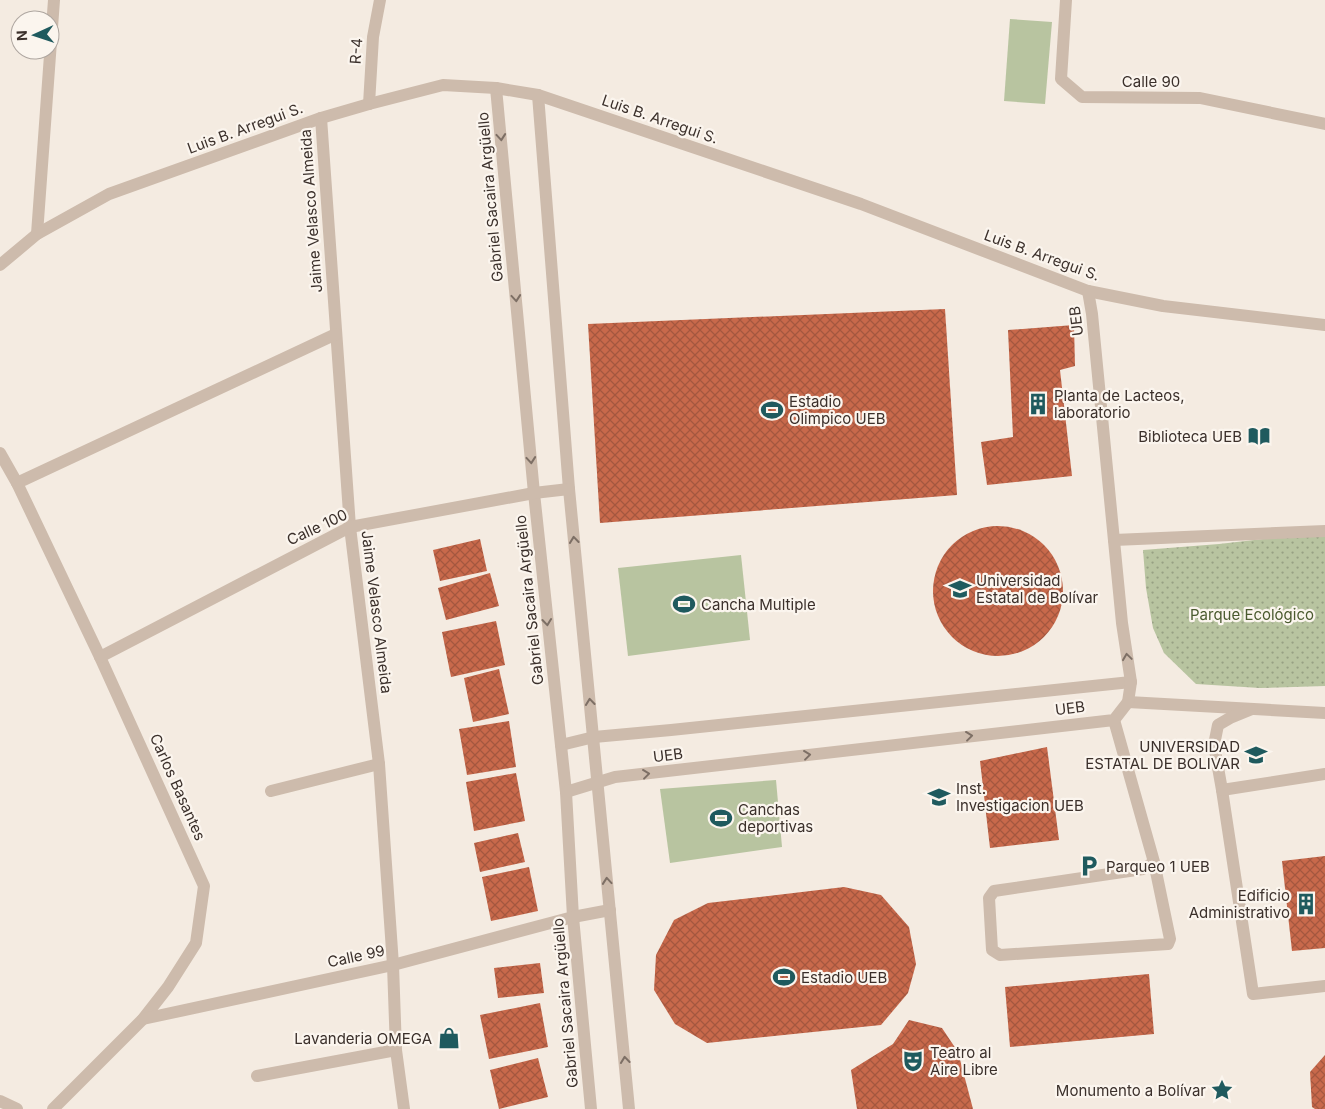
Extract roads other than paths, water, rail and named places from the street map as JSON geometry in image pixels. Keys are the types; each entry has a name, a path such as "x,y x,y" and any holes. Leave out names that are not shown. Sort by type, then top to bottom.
{"street":[{"path":"37,234 54,0"},
{"name":"R-4","path":"370,104 373,37 380,0"},
{"name":"Calle 90","path":"1066,0 1061,79 1082,97 1200,98 1325,124"},
{"name":"Luis B. Arregui S.","path":"0,264 37,234 109,194 321,118 443,85 496,88 538,95 860,204 1088,292 1163,306 1325,325"},
{"name":"Gabriel Sacaira Argüello","path":"496,88 534,493 566,792 573,917 591,1109"},
{"path":"538,95 569,489 629,1109"},
{"name":"Jaime Velasco Almeida","path":"321,118 350,527 379,764 393,965 396,1050 404,1109"},
{"name":"UEB","path":"566,792 615,777 1114,720 1128,702 1131,682 1122,623 1092,314 1088,292"},
{"path":"17,483 336,334"},
{"name":"Carlos Basantes","path":"0,453 17,483 100,657 204,886 196,943 168,986 143,1019 53,1109"},
{"name":"Calle 100","path":"100,657 350,527 534,493 569,489"},
{"path":"1114,540 1325,531"},
{"path":"561,745 594,737 1131,682"},
{"path":"1128,702 1325,713"},
{"path":"1252,709 1218,725 1214,745 1253,994 1325,986"},
{"path":"1114,720 1154,862 1170,939 1168,944 1000,955 992,950 989,898 994,891 1143,868 1154,862"},
{"path":"271,791 379,764"},
{"path":"1222,790 1325,774"},
{"name":"Calle 99","path":"143,1019 393,965 573,917 610,910"},
{"path":"256,1076 396,1050"},
{"path":"0,1102 17,1109"}],"place":[{"name":"Planta de Lacteos, laboratorio","path":"1038,404"},
{"name":"Estadio Olimpico UEB","path":"772,410"},
{"name":"Biblioteca UEB","path":"1259,436"},
{"name":"Universidad Estatal de Bolívar","path":"960,589"},
{"name":"Cancha Multiple","path":"684,604"},
{"name":"UNIVERSIDAD ESTATAL DE BOLIVAR","path":"1256,755"},
{"name":"Inst. Investigacion UEB","path":"939,797"},
{"name":"Canchas deportivas","path":"721,818"},
{"name":"Parqueo 1 UEB","path":"1089,866"},
{"name":"Edificio Administrativo","path":"1306,904"},
{"name":"Estadio UEB","path":"784,977"},
{"name":"Lavanderia OMEGA","path":"449,1038"},
{"name":"Teatro al Aire Libre","path":"913,1061"},
{"name":"Monumento a Bolívar","path":"1222,1090"}],"park label":[{"name":"Parque Ecológico","path":"1252,614"}]}
